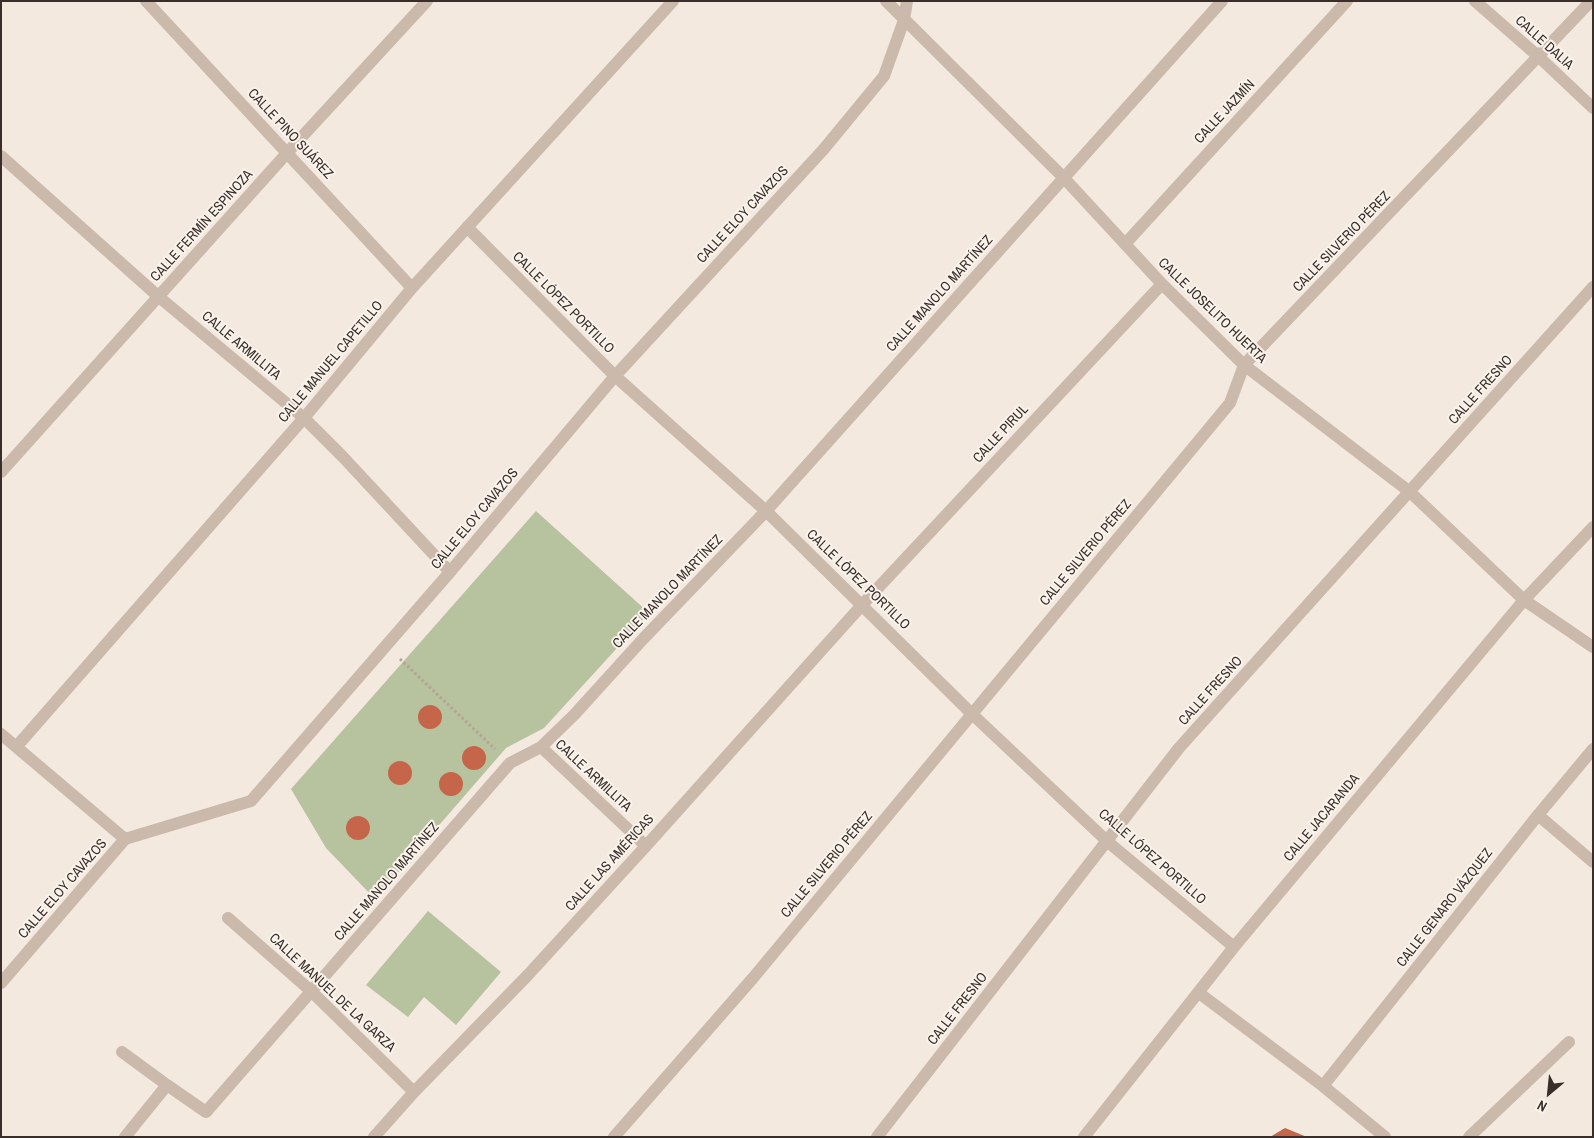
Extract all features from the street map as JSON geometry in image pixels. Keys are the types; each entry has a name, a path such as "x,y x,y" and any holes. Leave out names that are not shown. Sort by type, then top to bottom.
{"street":[{"name":"CALLE PINO SUÁREZ","path":"146,1 412,288"},
{"name":"CALLE FERMÍN ESPINOZA","path":"1,472 287,153 427,1"},
{"name":"CALLE MANUEL CAPETILLO","path":"17,746 304,418 412,288 673,1"},
{"name":"CALLE JOSELITO HUERTA","path":"886,1 1064,178 1162,284 1244,365 1410,492 1524,600 1593,647"},
{"name":"CALLE ELOY CAVAZOS","path":"1,983 125,839 251,801 450,572 615,376 823,150 884,76 904,20 907,1"},
{"name":"CALLE MANOLO MARTÍNEZ","path":"167,1085 206,1112 510,764 541,747 574,715 643,639 766,511 1222,1"},
{"name":"CALLE JAZMÍN","path":"1125,244 1347,1"},
{"name":"CALLE DALIA","path":"1475,1 1539,57 1593,108"},
{"name":"CALLE SILVERIO PÉREZ","path":"614,1137 753,978 1230,403 1244,365 1591,1"},
{"name":"CALLE ARMILLITA","path":"1,156 159,297 304,418 450,572"},
{"name":"CALLE LÓPEZ PORTILLO","path":"467,228 615,376 766,511 972,714 1108,842 1234,947"},
{"name":"CALLE PIRUL","path":"862,605 1162,284"},
{"name":"CALLE FRESNO","path":"877,1137 1108,842 1179,748 1593,287"},
{"name":"CALLE JACARANDA","path":"1084,1137 1234,947 1524,600 1593,526"},
{"name":"CALLE LAS AMÉRICAS","path":"374,1137 414,1092 527,976 862,605"},
{"path":"1,734 125,839"},
{"name":"CALLE ARMILLITA","path":"541,747 646,846"},
{"name":"CALLE GENARO VÁZQUEZ","path":"1324,1086 1538,815 1593,749"},
{"path":"1538,815 1593,862"},
{"name":"CALLE MANUEL DE LA GARZA","path":"228,918 311,991 414,1092"},
{"path":"1199,993 1324,1086 1385,1137"},
{"path":"1469,1137 1569,1042"},
{"path":"122,1052 167,1085 125,1137"}],"path":[{"path":"386,646 510,764"}],"green space":[{"path":"536,511 649,613 544,728 506,748 375,899 326,848 291,789"},
{"path":"428,911 501,972 456,1025 424,997 408,1017 366,985"}],"building":[{"path":"430,705 439,708 442,717 439,726 430,729 421,726 418,717 421,708"},
{"path":"474,746 483,749 486,758 483,767 474,770 465,767 462,758 465,749"},
{"path":"400,761 409,764 412,773 409,782 400,785 391,782 388,773 391,764"},
{"path":"451,772 460,775 463,784 460,793 451,796 442,793 439,784 442,775"},
{"path":"358,816 367,819 370,828 367,837 358,840 349,837 346,828 349,819"},
{"path":"1285,1128 1307,1137 1270,1137"}]}
